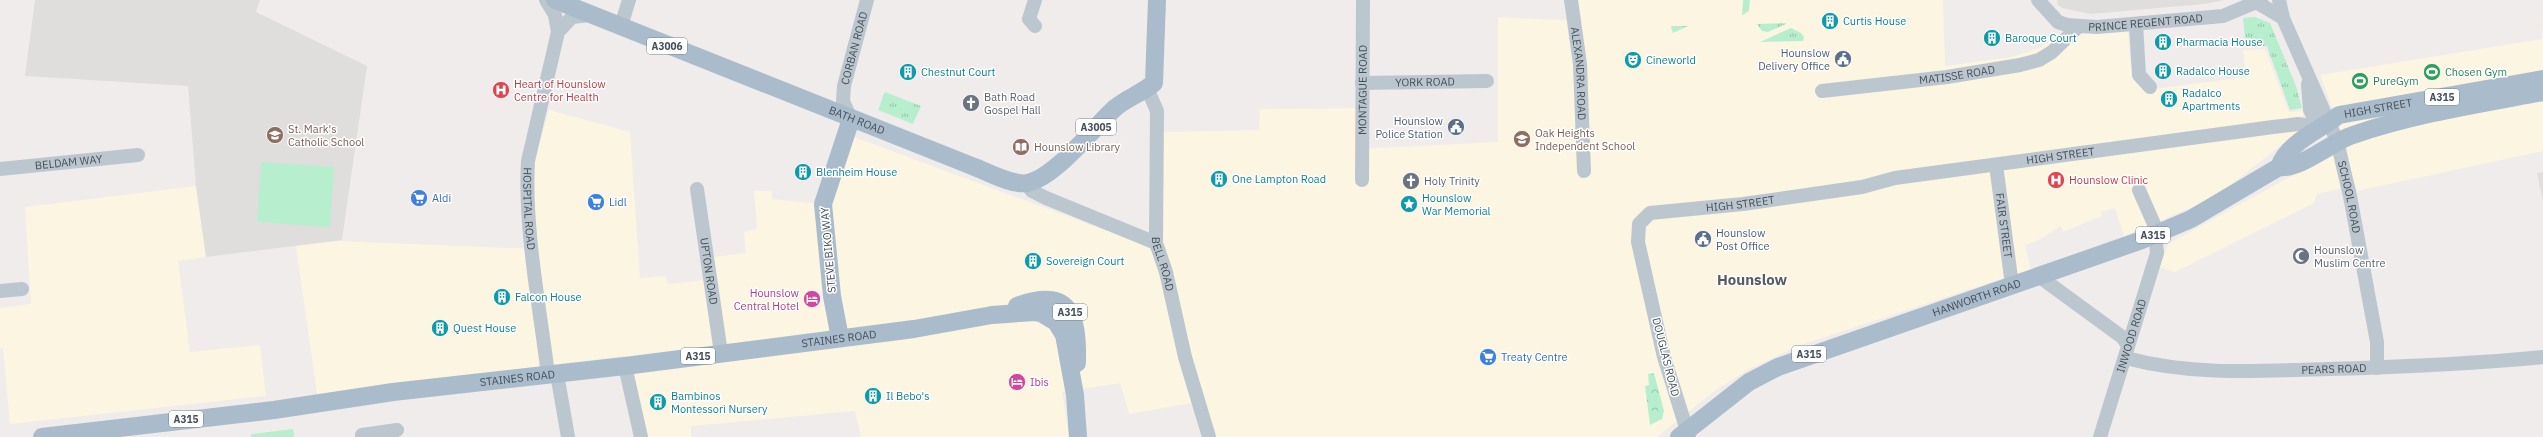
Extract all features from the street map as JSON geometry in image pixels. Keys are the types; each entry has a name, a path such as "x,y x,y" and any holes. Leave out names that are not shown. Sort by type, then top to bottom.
{"main road":[{"name":"BATH ROAD","path":"555,0 685,53 820,104 851,119 972,166 1016,182 1026,184"},
{"path":"1147,88 1155,78 1157,0"},
{"name":"HIGH STREET","path":"2325,124 2339,115 2543,79"},
{"name":"A3005","path":"1026,184 1035,181 1050,172 1116,107 1147,88"},
{"name":"HIGH STREET","path":"2337,141 2388,123 2543,92"},
{"name":"STEVE BIKO WAY","path":"840,338 832,296 823,204 851,119"},
{"path":"2325,124 2341,126 2368,121 2388,123"},
{"name":"HANWORTH ROAD","path":"2279,167 2282,159 2325,124"},
{"name":"HANWORTH ROAD","path":"1685,435 1749,382 1778,367 2012,285 2040,277 2156,234 2191,219 2279,167 2290,168 2337,141"},
{"name":"STAINES ROAD","path":"42,437 108,433 393,392 552,375 914,329 992,315 1037,300 1057,302 1070,311 1076,324 1078,343 1075,395 1078,437"}],"street":[{"name":"HOSPITAL ROAD","path":"546,0 555,15 558,32 528,161 527,177 533,254 552,375 568,437"},
{"path":"621,26 629,0"},
{"name":"CORBAN ROAD","path":"851,119 843,101 847,76 867,0"},
{"path":"1035,0 1029,19 1035,26"},
{"name":"MONTAGUE ROAD","path":"1362,0 1362,180"},
{"name":"ALEXANDRA ROAD","path":"1571,0 1580,64 1584,171"},
{"name":"PRINCE REGENT ROAD","path":"2038,0 2058,22 2079,26 2136,24 2223,16 2259,1"},
{"name":"SCHOOL ROAD","path":"2279,0 2283,18 2325,124 2337,141 2350,196 2378,342 2377,368"},
{"path":"2259,1 2283,18"},
{"path":"558,32 572,17 590,15"},
{"path":"2136,24 2139,76 2150,87"},
{"name":"MATISSE ROAD","path":"1822,91 1947,76 2020,65 2039,60 2052,52 2079,26"},
{"name":"YORK ROAD","path":"1362,83 1487,80"},
{"name":"BELL ROAD","path":"1147,88 1157,111 1158,187 1156,242 1166,272 1185,357 1209,437"},
{"name":"HIGH STREET","path":"1648,283 1637,231 1641,220 1650,213 1743,204 1862,187 1894,178 2273,127 2298,124 2325,124"},
{"name":"BELDAM WAY","path":"0,169 138,155"},
{"name":"FAIR STREET","path":"1996,165 2012,285"},
{"name":"BATH ROAD","path":"1026,184 1032,191 1046,198 1156,242"},
{"name":"UPTON ROAD","path":"696,189 721,354"},
{"name":"INWOOD ROAD","path":"2100,437 2157,252 2154,224 2139,190"},
{"path":"2040,277 2122,337 2127,351"},
{"name":"DOUGLAS ROAD","path":"1648,283 1664,357 1685,435"},
{"path":"0,292 22,289"},
{"name":"PEARS ROAD","path":"2127,351 2180,370 2233,372 2377,368 2543,357"},
{"path":"625,366 641,437"},
{"path":"362,437 362,435 397,430"}],"shaded area":[{"name":"St. Mark's Catholic School","path":"35,0 260,0 256,12 367,66 342,240 206,257 196,186 188,86 25,76"},
{"path":"1575,0 1943,0 1945,66 2012,57 2039,48 2057,35 2128,32 2130,61 2137,81 2147,90 2246,77 2243,50 2265,49 2289,112 2304,111 2298,132 2228,187 2207,201 2124,236 2115,208 2101,212 2102,216 2063,232 2061,226 2037,241 2025,245 2031,269 1798,346 1749,369 1716,390 1657,437 1201,437 1192,403 1129,414 1120,383 1062,392 1069,437 861,437 855,411 691,426 691,437 645,437 624,356 317,394 296,246 338,241 538,249 532,170 549,110 630,132 640,278 666,276 668,284 715,279 712,257 746,253 744,232 757,229 754,191 772,191 772,199 811,203 831,201 854,137 1140,243 1152,250 1162,132 1259,130 1260,109 1356,108 1357,149 1498,142 1498,17 1579,21"},
{"path":"2058,0 2224,0 2204,4 2090,14 2062,8 2057,4"},
{"path":"2543,15 2543,151 2357,191 2356,185 2317,194 2314,203 2175,272 2159,267 2168,244 2295,174 2348,149 2320,75 2542,39"},
{"path":"2543,172 2543,201 2537,173"},
{"path":"196,186 206,257 178,261 190,352 260,345 266,396 10,424 3,348 0,348 0,308 31,304 25,207"}],"green space":[{"path":"1743,0 1750,0 1749,11 1742,15"},
{"path":"2255,17 2270,23 2296,86 2302,108 2290,110 2267,46 2246,47 2243,18"},
{"path":"1786,23 1768,32 1762,31 1757,24"},
{"path":"1672,26 1688,26 1673,33 1671,27"},
{"path":"1791,28 1801,33 1804,37 1803,41 1760,42"},
{"path":"885,92 921,106 913,124 878,110"},
{"path":"261,162 334,167 330,227 257,222"},
{"path":"1654,373 1664,411 1662,419 1650,425 1645,386 1649,385 1648,374"},
{"path":"293,429 294,437 251,437 251,434"}],"place":[{"name":"Curtis House","path":"1830,21"},
{"name":"Baroque Court","path":"1992,38"},
{"name":"Pharmacia House","path":"2163,42"},
{"name":"Hounslow Delivery Office","path":"1843,59"},
{"name":"Cineworld","path":"1633,60"},
{"name":"Radalco House","path":"2163,71"},
{"name":"Chestnut Court","path":"908,72"},
{"name":"Chosen Gym","path":"2432,72"},
{"name":"PureGym","path":"2360,81"},
{"name":"Heart of Hounslow Centre for Health","path":"501,90"},
{"name":"Radalco Apartments","path":"2169,99"},
{"name":"Bath Road Gospel Hall","path":"971,103"},
{"name":"Hounslow Police Station","path":"1456,127"},
{"name":"St. Mark's Catholic School","path":"275,135"},
{"name":"Oak Heights Independent School","path":"1522,139"},
{"name":"Hounslow Library","path":"1021,147"},
{"name":"Blenheim House","path":"803,172"},
{"name":"One Lampton Road","path":"1219,179"},
{"name":"Hounslow Clinic","path":"2056,180"},
{"name":"Holy Trinity","path":"1411,181"},
{"name":"Aldi","path":"419,198"},
{"name":"Lidl","path":"596,202"},
{"name":"Hounslow War Memorial","path":"1409,204"},
{"name":"Hounslow Post Office","path":"1703,239"},
{"name":"Hounslow Muslim Centre","path":"2301,256"},
{"name":"Sovereign Court","path":"1033,261"},
{"name":"Falcon House","path":"502,297"},
{"name":"Hounslow Central Hotel","path":"812,299"},
{"name":"Quest House","path":"440,328"},
{"name":"Treaty Centre","path":"1488,357"},
{"name":"Ibis","path":"1017,382"},
{"name":"Il Bebo's","path":"873,396"},
{"name":"Bambinos Montessori Nursery","path":"658,402"}],"district":[{"name":"Hounslow","path":"1752,279"}]}
